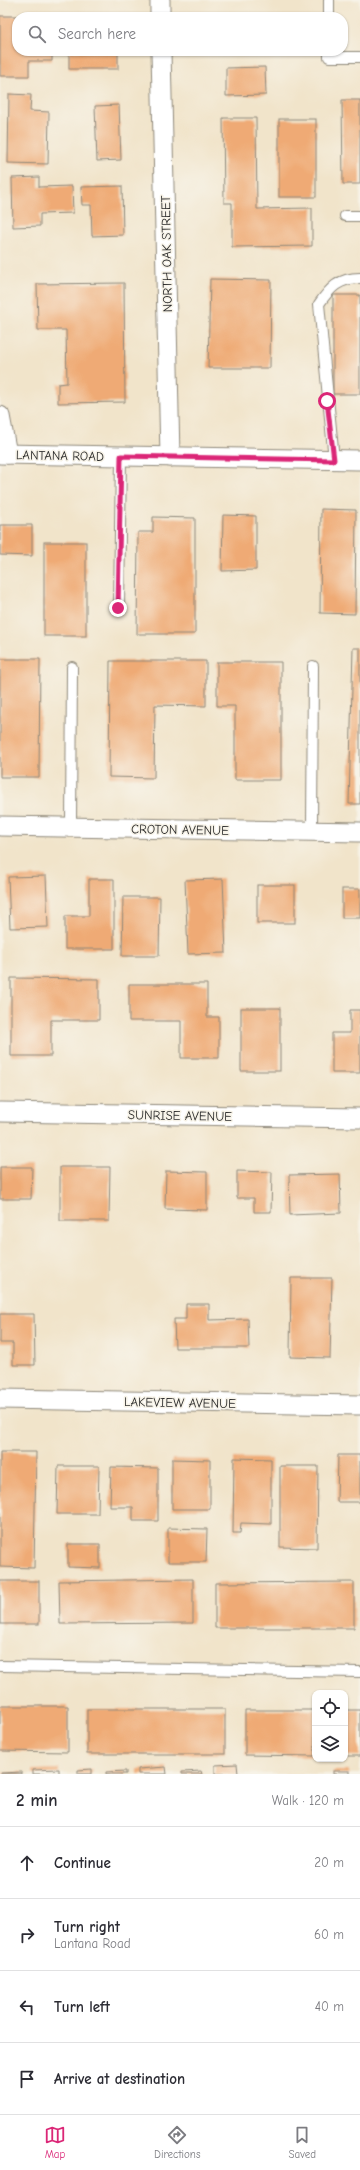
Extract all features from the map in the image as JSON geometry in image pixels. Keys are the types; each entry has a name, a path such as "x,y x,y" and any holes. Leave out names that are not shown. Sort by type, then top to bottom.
{"street":[{"path":"160,0 160,12"},
{"name":"NORTH OAK STREET","path":"161,56 170,457"},
{"path":"0,416 4,454"},
{"name":"LANTANA ROAD","path":"4,454 360,460"},
{"name":"CROTON AVENUE","path":"0,826 360,832"},
{"name":"SUNRISE AVENUE","path":"0,1112 360,1118"},
{"name":"LAKEVIEW AVENUE","path":"0,1399 360,1405"}],"lane":[{"path":"329,0 329,12"},
{"path":"329,56 360,57"},
{"path":"345,216 360,216"},
{"path":"334,460 319,304 331,286 354,278 360,278"},
{"path":"118,608 121,456"},
{"path":"312,831 313,666"},
{"path":"71,828 72,667"},
{"path":"0,1666 360,1672"}],"building":[{"path":"0,16 12,16 12,56 52,56 52,61 29,61 29,76 0,76"},
{"path":"69,56 118,56 118,69 69,69"},
{"path":"265,67 266,95 226,96 226,68"},
{"path":"9,94 31,95 30,111 49,112 48,164 8,163"},
{"path":"342,100 360,100 360,184 343,184"},
{"path":"119,105 121,160 97,161 95,106"},
{"path":"223,118 256,118 257,209 312,208 312,246 232,247 232,203 224,203"},
{"path":"279,119 316,119 316,197 279,197"},
{"path":"39,177 39,187 72,186 73,213 40,214 40,226 13,227 12,178"},
{"path":"122,186 123,235 92,236 91,205 82,205 81,187"},
{"path":"210,279 271,280 270,368 208,368"},
{"path":"124,283 125,402 58,403 58,384 67,383 66,330 38,330 37,284"},
{"path":"333,295 360,295 360,394 333,394"},
{"path":"321,509 356,510 355,614 320,613"},
{"path":"223,515 256,516 256,570 222,571"},
{"path":"153,517 195,518 195,634 137,634 138,532 153,532"},
{"path":"0,525 32,525 32,556 0,555"},
{"path":"44,542 86,542 86,636 44,636"},
{"path":"353,648 360,648 360,804 349,804"},
{"path":"0,659 40,659 39,777 0,777"},
{"path":"110,661 206,661 206,706 155,705 154,778 109,777"},
{"path":"217,662 281,662 281,780 235,780 235,706 217,706"},
{"path":"46,876 48,927 10,928 8,877"},
{"path":"89,879 114,879 114,949 65,949 65,916 89,916"},
{"path":"223,879 226,953 188,954 185,880"},
{"path":"257,885 295,885 295,923 257,923"},
{"path":"342,889 360,889 360,918 342,918"},
{"path":"123,897 160,897 159,956 122,956"},
{"path":"11,978 99,979 99,1020 51,1020 51,1056 11,1056"},
{"path":"129,984 207,984 207,1017 219,1017 219,1058 181,1058 181,1021 129,1021"},
{"path":"241,1008 280,1008 280,1071 241,1071"},
{"path":"350,1010 360,1010 360,1073 332,1073 332,1033 350,1033"},
{"path":"0,1167 32,1167 31,1199 0,1199"},
{"path":"60,1167 110,1167 109,1221 60,1221"},
{"path":"166,1171 207,1172 207,1210 165,1209"},
{"path":"237,1171 272,1172 271,1212 254,1212 254,1198 237,1198"},
{"path":"340,1174 341,1213 290,1215 289,1175"},
{"path":"291,1278 332,1278 330,1358 290,1357"},
{"path":"186,1304 209,1304 209,1320 248,1319 249,1348 175,1348 174,1319 186,1319"},
{"path":"0,1314 34,1314 35,1365 13,1365 13,1343 0,1343"},
{"path":"0,1452 36,1452 34,1568 0,1567"},
{"path":"338,1455 360,1455 360,1502 337,1502"},
{"path":"234,1458 271,1459 271,1524 241,1523 240,1533 233,1533"},
{"path":"172,1459 210,1460 210,1509 172,1509"},
{"path":"58,1466 99,1466 98,1514 57,1514"},
{"path":"280,1466 318,1466 317,1548 280,1547"},
{"path":"111,1467 158,1468 158,1521 133,1521 133,1507 110,1507"},
{"path":"168,1528 207,1529 206,1562 168,1562"},
{"path":"68,1544 100,1544 100,1568 68,1567"},
{"path":"193,1579 193,1623 60,1624 59,1581"},
{"path":"0,1581 39,1581 39,1624 0,1624"},
{"path":"354,1582 354,1628 215,1628 215,1583"},
{"path":"0,1706 68,1706 68,1752 0,1751"},
{"path":"87,1709 225,1709 225,1754 87,1754"},
{"path":"245,1710 312,1710 312,1756 245,1755"},
{"path":"348,1710 360,1710 360,1756 348,1756"},
{"path":"237,1764 238,1774 215,1774 215,1765"},
{"path":"166,1767 167,1774 138,1774 138,1769"},
{"path":"59,1769 59,1774 33,1774 33,1770"},
{"path":"92,1769 92,1774 78,1774 78,1770"},
{"path":"126,1771 126,1774 106,1774 106,1772"},
{"path":"201,1771 202,1774 182,1774 182,1772"},
{"path":"333,1771 349,1771 349,1774 333,1774"},
{"path":"22,1772 22,1774 1,1774 1,1773"}],"route":[{"path":"118,608 121,456 334,460 327,401"}]}
